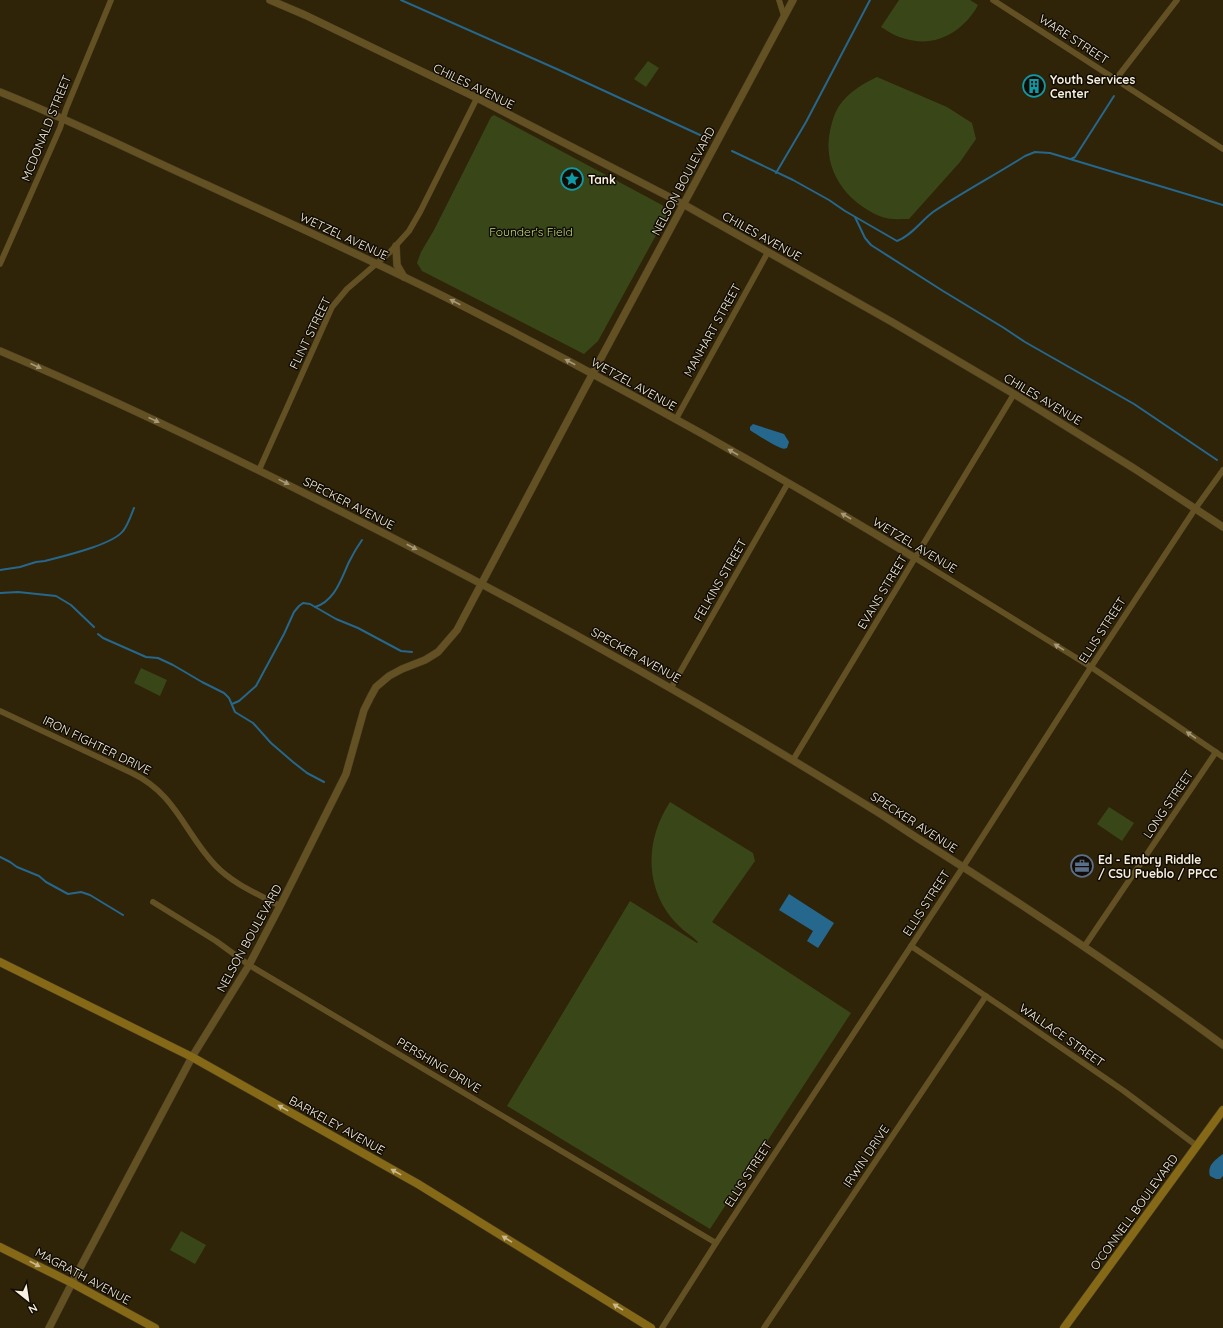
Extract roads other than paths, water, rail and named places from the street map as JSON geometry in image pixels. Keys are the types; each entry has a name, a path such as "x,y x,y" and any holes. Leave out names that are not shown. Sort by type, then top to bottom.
{"main road":[{"name":"BARKELEY AVENUE","path":"0,962 192,1057 418,1184 651,1328"},
{"name":"O'CONNELL BOULEVARD","path":"1064,1328 1223,1110"},
{"name":"MAGRATH AVENUE","path":"0,1247 72,1283 155,1328"}],"street":[{"name":"MCDONALD STREET","path":"0,264 60,128 62,119 111,0"},
{"name":"CHILES AVENUE","path":"270,0 305,15 477,98 683,204 892,322 1014,394 1135,469 1223,527"},
{"path":"779,0 784,16"},
{"name":"NELSON BOULEVARD","path":"50,1328 72,1283 192,1057 249,965 280,906 346,774 364,710 376,687 389,676 425,660 438,652 457,630 792,0"},
{"name":"WARE STREET","path":"993,0 1223,149"},
{"path":"1116,79 1177,0"},
{"name":"WETZEL AVENUE","path":"0,92 376,263 518,334 676,419 915,558 1091,667 1223,757"},
{"name":"FLINT STREET","path":"259,470 332,307 348,289 396,246 409,231 418,217 477,98"},
{"path":"396,246 397,265 404,277"},
{"name":"MANHART STREET","path":"676,419 768,252"},
{"name":"SPECKER AVENUE","path":"0,351 159,422 324,502 481,583 671,688 875,810 1084,947 1223,1045"},
{"name":"EVANS STREET","path":"793,760 1014,394"},
{"name":"ELLIS STREET","path":"662,1328 716,1243 963,867 1091,667 1195,509 1223,470"},
{"name":"FELKINS STREET","path":"671,688 788,483"},
{"name":"IRON FIGHTER DRIVE","path":"0,711 132,773 150,783 166,798 217,866 244,887 280,906"},
{"name":"LONG STREET","path":"1084,947 1216,752"},
{"name":"PERSHING DRIVE","path":"153,902 216,941 249,965 716,1243"},
{"name":"WALLACE STREET","path":"911,946 1124,1091 1197,1146"},
{"name":"IRWIN DRIVE","path":"764,1328 986,996"}],"water":[{"path":"753,424 784,434 789,442 787,448 783,449 750,430 750,427"},
{"path":"789,894 834,923 818,948 807,941 813,931 779,910"},
{"path":"1223,1154 1223,1176 1220,1179 1216,1179 1210,1176 1209,1172 1212,1163"}],"waterway":[{"path":"401,0 559,70 700,135"},
{"path":"776,173 806,122 870,0"},
{"path":"1071,159 1075,157 1114,96"},
{"path":"732,151 793,180 897,241 907,236 933,212 1025,156 1035,152 1050,153 1223,205"},
{"path":"855,217 865,238 871,245 1025,342 1134,404 1217,460"},
{"path":"0,570 20,567 64,556 109,541 123,531 134,508"},
{"path":"315,607 328,600 332,595 362,540"},
{"path":"0,593 18,592 56,596 71,605 94,627"},
{"path":"232,704 239,701 256,686 294,612 303,603 310,604 336,619 358,628 401,651 412,652"},
{"path":"98,634 103,638 146,657 158,658 173,665 224,693 229,698 235,712 253,723 271,743 293,762 307,773 324,782"},
{"path":"0,857 17,867 39,876 46,882 68,894 81,892 90,895 123,915"}],"place":[{"name":"Youth Services Center","path":"1034,86"},
{"name":"Tank","path":"572,179"},
{"name":"Ed - Embry Riddle / CSU Pueblo / PPCC","path":"1082,866"}],"park label":[{"name":"Founder's Field","path":"531,231"}]}
